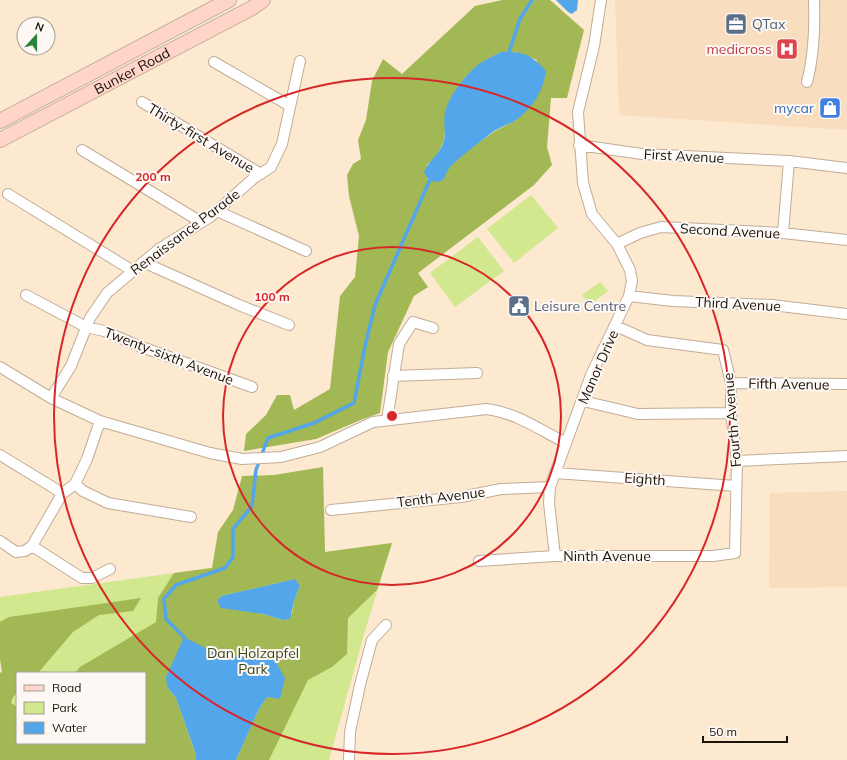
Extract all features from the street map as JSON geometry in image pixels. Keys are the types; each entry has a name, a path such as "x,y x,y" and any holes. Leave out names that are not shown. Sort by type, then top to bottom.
{"main road":[{"name":"Bunker Road","path":"0,121 229,0"},
{"name":"Bunker Road","path":"0,140 254,3"}],"street":[{"name":"Manor Drive","path":"555,556 549,502 550,487 583,401 591,375 616,326 629,296 632,281 630,270 617,244 592,214 583,183 579,145 578,112 594,46 602,0"},
{"path":"807,82 812,64 814,0"},
{"name":"Renaissance Parade","path":"51,398 71,366 90,318 107,293 159,249 217,211 254,178 271,167 282,144 300,60"},
{"path":"214,62 290,106"},
{"name":"Thirty-first Avenue","path":"142,102 261,174"},
{"name":"First Avenue","path":"579,145 642,154 789,161 847,168"},
{"path":"82,150 201,222"},
{"path":"783,232 789,161"},
{"path":"8,194 133,271"},
{"path":"217,211 306,251"},
{"name":"Second Avenue","path":"617,244 640,233 661,228 783,232 847,240"},
{"path":"143,262 239,305 289,325"},
{"name":"Twenty-sixth Avenue","path":"26,295 86,327 104,331 139,346 252,388"},
{"name":"Third Avenue","path":"629,296 673,300 772,305 847,314"},
{"path":"387,420 399,344 413,322 433,328"},
{"name":"Fourth Avenue","path":"616,326 647,340 723,350 731,383 731,413 737,461 735,553"},
{"path":"0,367 51,398 100,421 210,453 242,459 281,456 320,447 373,422 488,409 500,410 514,415 566,443"},
{"path":"393,376 477,373"},
{"name":"Fifth Avenue","path":"731,383 847,384"},
{"path":"583,401 638,414 731,413"},
{"path":"0,541 16,552 25,551 32,546 62,494 75,484 87,459 100,421"},
{"path":"0,455 62,494"},
{"path":"737,461 847,456"},
{"name":"Eighth","path":"555,473 736,486"},
{"path":"75,484 83,491 108,503 191,517"},
{"name":"Tenth Avenue","path":"332,510 461,497 501,489 550,487"},
{"path":"32,546 82,578 92,578 110,569"},
{"name":"Ninth Avenue","path":"479,561 555,556 713,556 735,553"},
{"path":"349,760 350,732 372,640 386,625"}],"shaded area":[{"path":"615,0 847,0 847,130 619,115"},
{"path":"847,491 847,587 769,588 770,493"}],"green space":[{"path":"502,0 550,0 584,30 567,98 551,98 547,147 552,165 534,185 418,273 428,287 414,296 388,352 380,413 316,439 244,451 246,434 266,415 277,395 290,395 294,410 330,389 340,296 355,277 359,236 349,196 347,175 353,164 361,159 358,140 366,120 372,81 383,59 402,74 475,6","holes":["501,52 515,52 537,60 516,120 495,131 459,157 446,171 444,179 432,181 427,178 427,165 436,157 444,141 445,128 464,79 480,64"]},
{"path":"531,195 558,228 514,263 487,229"},
{"path":"478,237 504,271 455,307 430,273"},
{"path":"600,282 608,291 590,305 582,295"},
{"name":"Dan Holzapfel Park","path":"323,467 325,552 392,543 377,590 348,618 347,654 332,667 308,680 269,760 236,760 259,709 267,697 280,698 251,657 219,655 184,638 167,687 176,698 196,756 195,760 0,760 0,673 2,672 0,659 0,622 9,617 141,598 133,611 99,615 73,632 39,672 16,672 16,694 11,703 16,706 16,744 146,744 146,672 76,672 80,667 156,622 158,598 174,573 212,568 218,532 233,510 242,476 274,475","holes":["295,579 300,586 294,601 292,614 283,620 217,601 221,596"]},
{"name":"Dan Holzapfel Park","path":"392,543 365,631 329,760 0,760 0,673 2,672 0,659 0,597"}],"water":[{"path":"556,0 578,0 577,10 572,14"},
{"path":"501,52 515,52 526,55 536,61 546,71 540,92 527,110 516,120 494,131 456,161 448,170 444,179 438,182 431,180 424,172 440,150 444,141 444,116 450,100 458,86 474,68"},
{"path":"295,579 300,586 294,601 290,619 283,620 263,614 221,608 217,601 221,596"},
{"path":"184,637 219,655 274,659 285,678 280,699 267,697 259,709 236,760 195,760 196,755 176,698 167,687 166,677"}],"waterway":[{"path":"508,55 520,19 532,0"},
{"path":"185,641 184,637 166,619 164,599 176,585 225,568 233,557 233,529 252,506 256,470 268,438 314,423 354,403 375,305 432,175"}],"place":[{"name":"QTax","path":"736,24"},
{"name":"medicross","path":"787,49"},
{"name":"mycar","path":"830,108"},
{"name":"Leisure Centre","path":"519,306"}]}
